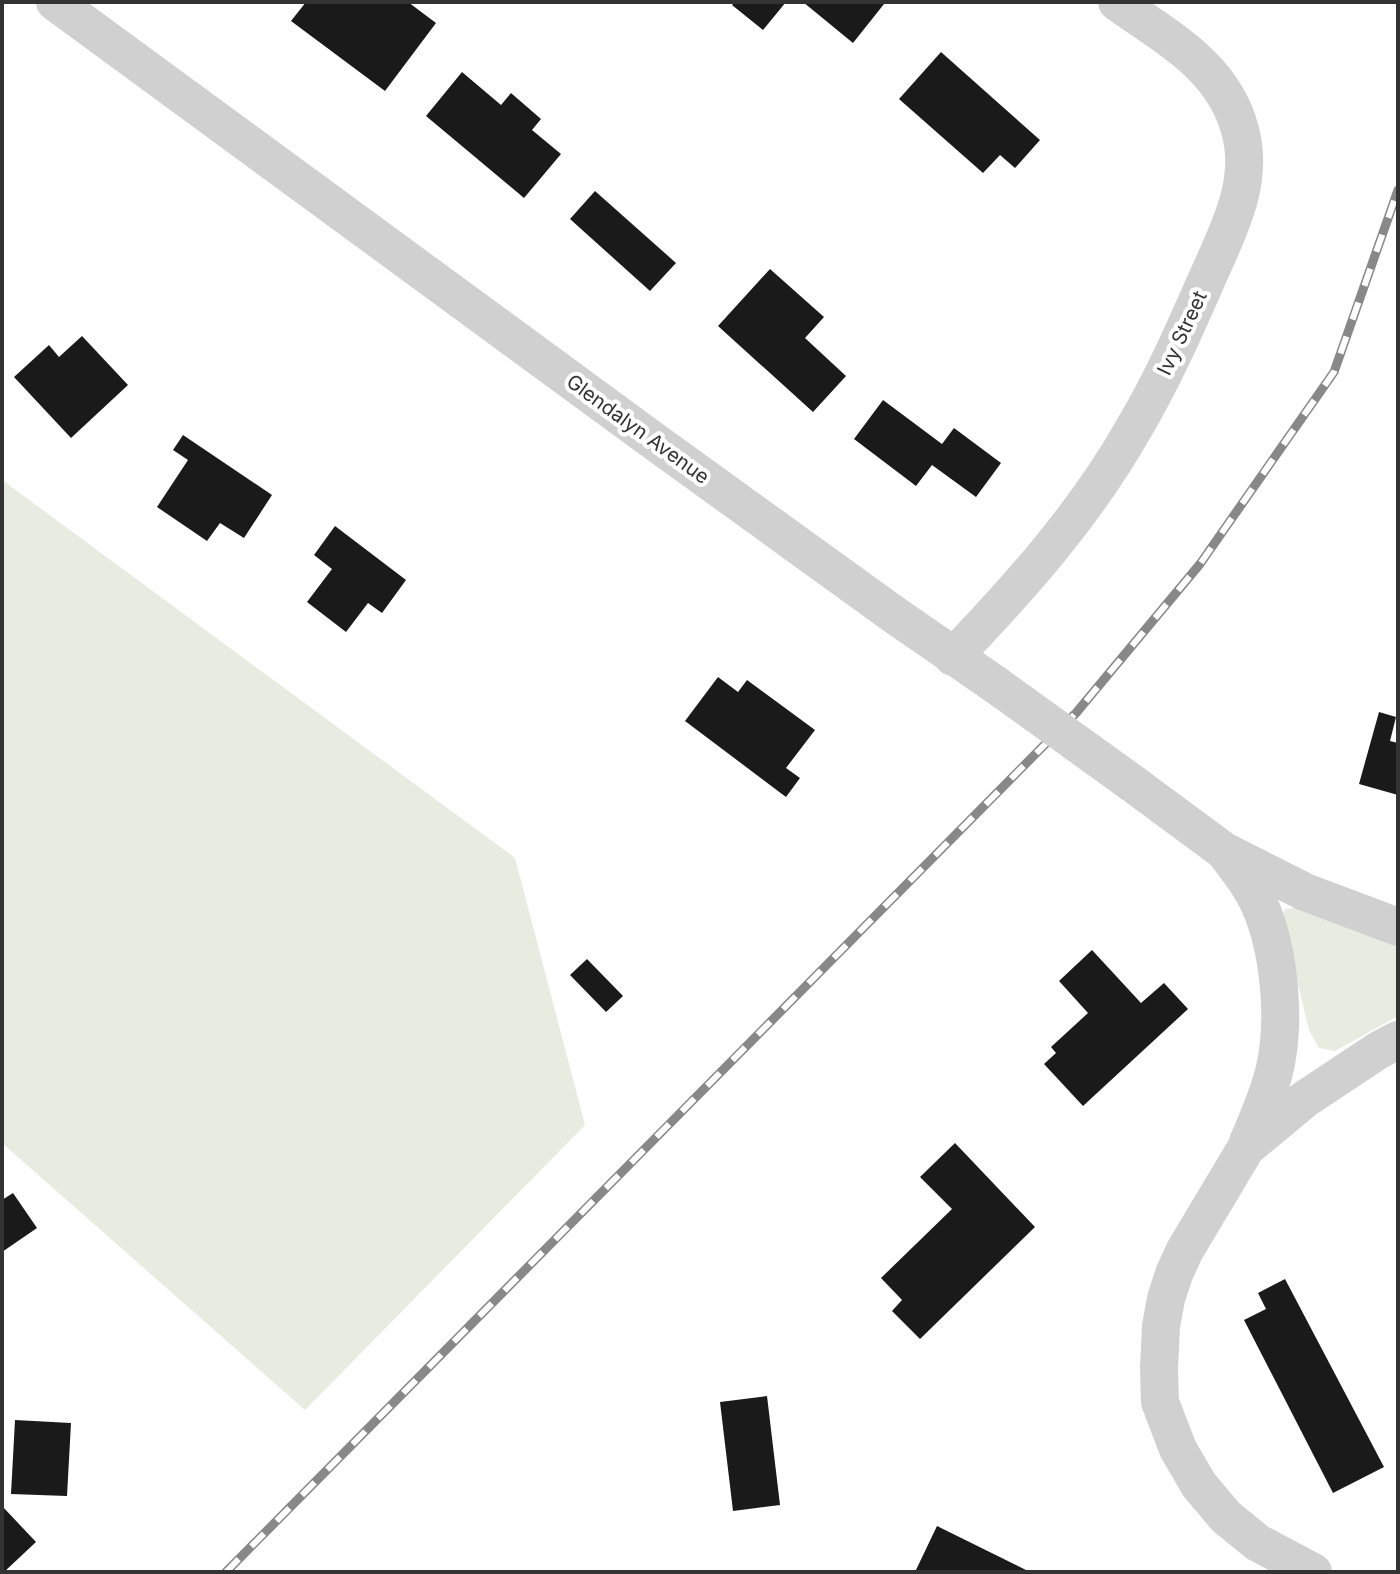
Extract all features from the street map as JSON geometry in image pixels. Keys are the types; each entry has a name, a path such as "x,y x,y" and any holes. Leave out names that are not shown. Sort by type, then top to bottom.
{"street":[{"name":"Glendalyn Avenue","path":"55,2 651,439 1224,851"},
{"name":"Ivy Street","path":"953,657 1048,553 1093,493 1133,430 1169,364 1233,218 1242,190 1244,161 1241,132 1231,104 1215,79 1195,58 1117,2"},
{"path":"1224,851 1305,892 1398,927"},
{"path":"1224,851 1260,907 1271,939 1281,1011 1279,1048 1266,1098 1246,1148 1174,1274 1161,1326 1160,1402 1178,1449 1202,1489 1226,1517 1258,1543 1313,1572"},
{"path":"1246,1148 1305,1099 1398,1040"}],"shaded area":[{"path":"2,480 515,858 585,1125 305,1410 2,1143"},
{"path":"1295,908 1398,944 1398,1016 1335,1051 1319,1048 1309,1030 1282,918 1285,909"}],"building":[{"path":"306,2 408,2 436,23 385,91 291,21"},
{"path":"735,2 786,2 763,30 732,5"},
{"path":"803,2 881,2 884,4 853,43"},
{"path":"941,52 1040,140 1015,168 1000,155 983,173 899,99"},
{"path":"462,72 501,105 511,93 541,119 532,130 561,154 524,198 426,116"},
{"path":"595,191 676,263 650,291 570,219"},
{"path":"770,269 824,317 805,338 846,376 813,412 718,326"},
{"path":"82,336 128,385 71,438 14,377 49,345 59,357"},
{"path":"883,400 942,444 954,428 1001,463 976,497 932,465 916,486 854,439"},
{"path":"183,435 272,495 244,538 220,523 207,541 157,507 188,460 173,450"},
{"path":"335,526 406,580 382,613 368,603 346,632 307,602 332,569 314,555"},
{"path":"718,677 738,692 747,680 815,730 786,768 800,778 786,797 685,721"},
{"path":"1379,712 1396,717 1390,741 1398,743 1398,795 1359,784"},
{"path":"1092,950 1141,1003 1164,983 1188,1009 1083,1106 1044,1064 1056,1053 1051,1047 1088,1013 1059,981"},
{"path":"587,959 623,996 606,1012 570,975"},
{"path":"955,1143 1035,1227 920,1339 892,1311 902,1300 881,1278 952,1209 920,1177"},
{"path":"13,1193 37,1228 2,1252 2,1200"},
{"path":"1285,1279 1384,1467 1333,1493 1244,1320 1266,1309 1258,1293"},
{"path":"767,1396 780,1505 733,1511 720,1402"},
{"path":"15,1420 71,1423 67,1496 11,1494"},
{"path":"2,1506 36,1542 4,1572 2,1572"},
{"path":"937,1526 1030,1572 915,1572"}],"railway":[{"path":"226,1572 1076,713 1200,564 1334,372 1398,190"}]}
